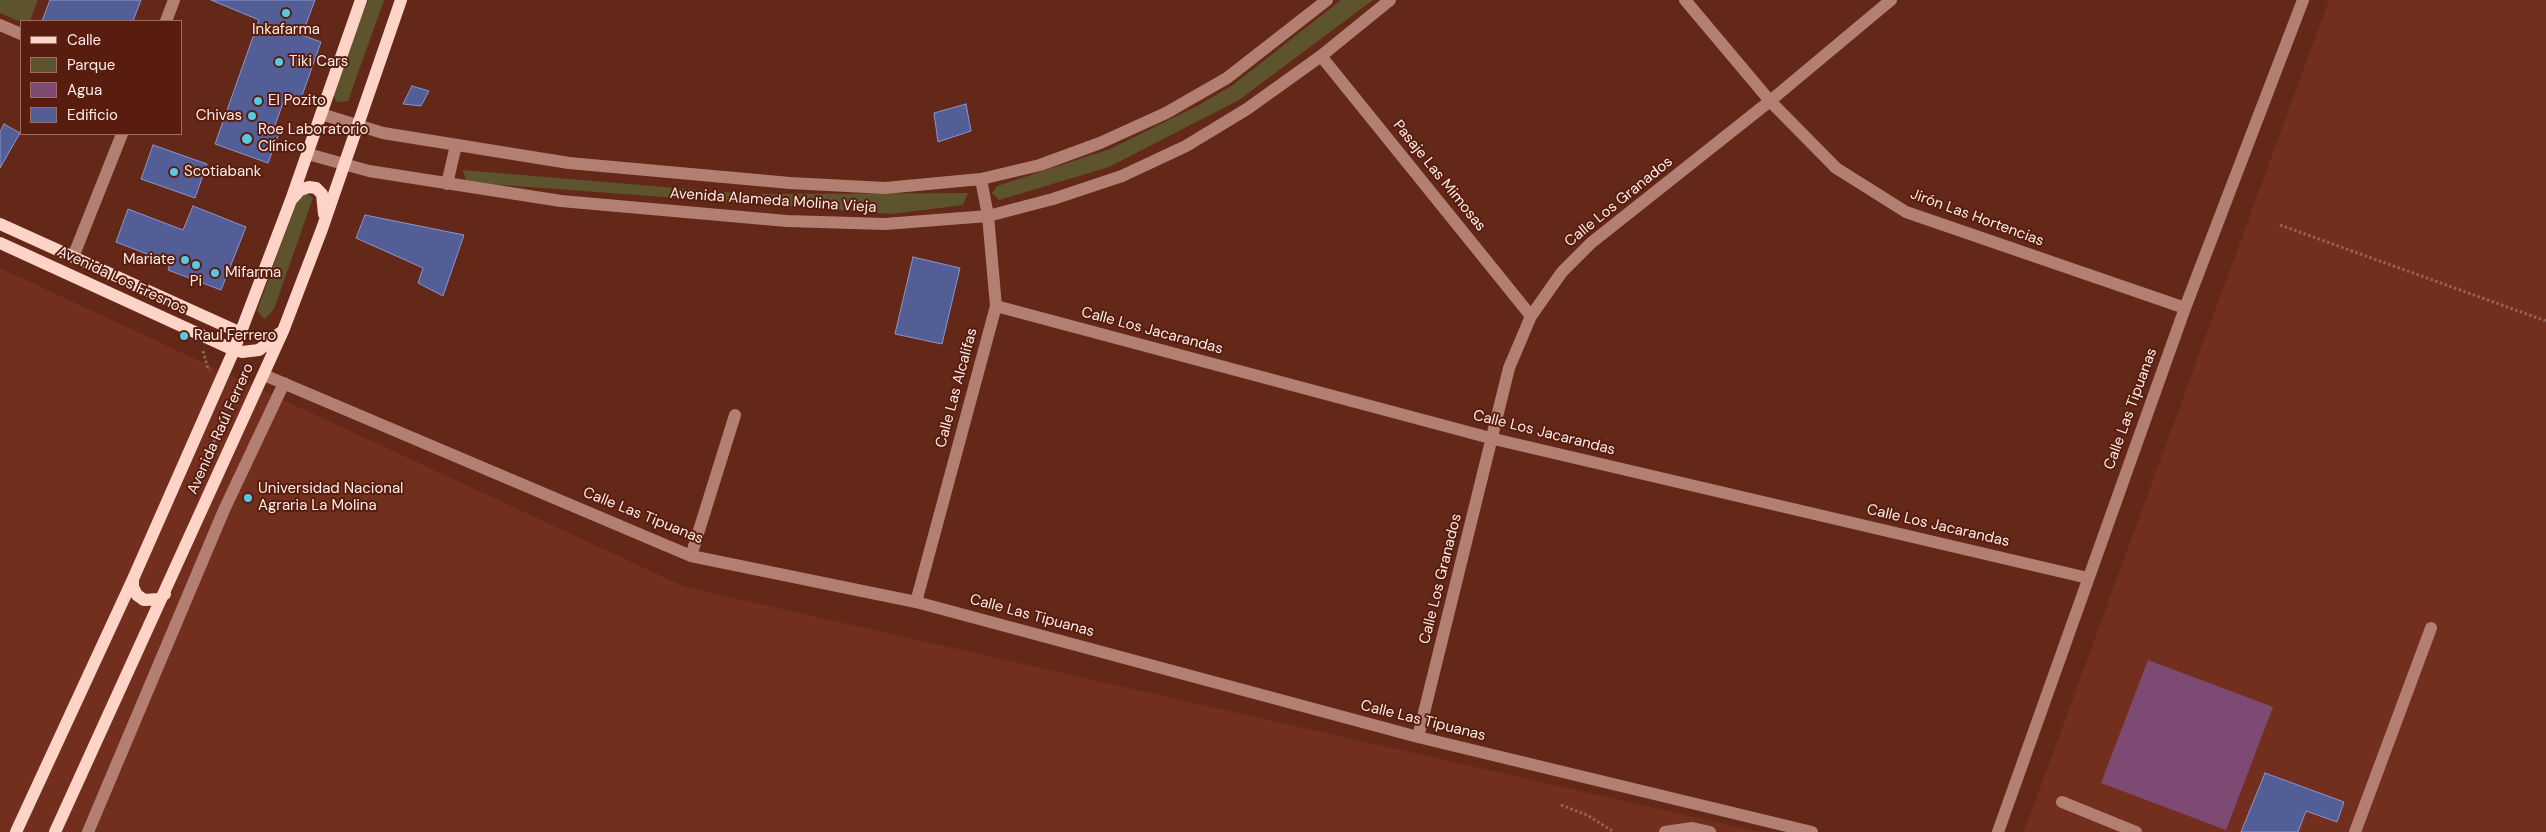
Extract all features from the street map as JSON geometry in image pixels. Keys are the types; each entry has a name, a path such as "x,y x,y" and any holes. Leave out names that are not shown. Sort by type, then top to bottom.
{"main road":[{"name":"Avenida Raúl Ferrero","path":"16,832 133,579 234,350 308,154 361,0"},
{"name":"Avenida Raúl Ferrero","path":"55,832 165,594 283,331 322,229 401,0"},
{"path":"291,200 300,190 309,187 316,188 322,194 324,202 322,229"},
{"name":"Avenida Los Fresnos","path":"0,224 241,333"},
{"name":"Avenida Los Fresnos","path":"0,243 234,350 242,352 259,350 283,331"},
{"path":"133,579 133,587 137,595 144,600 159,599 165,594"}],"street":[{"path":"166,20 174,0"},
{"name":"Avenida Alameda Molina Vieja","path":"321,114 356,126 456,146 568,163 790,183 885,188 981,179 1040,165 1100,143 1166,113 1227,78 1328,0"},
{"name":"Avenida Alameda Molina Vieja","path":"308,154 344,164 447,184 561,201 787,221 885,224 988,216 1053,199 1122,176 1178,150 1247,108 1321,56 1390,0"},
{"name":"Jirón Las Hortencias","path":"1685,0 1770,102 1836,168 1906,212 2185,308"},
{"name":"Calle Los Granados","path":"1418,737 1494,439 1509,368 1531,316 1562,272 1591,243 1770,102 1891,0"},
{"name":"Calle Las Tipuanas","path":"1998,832 2185,308 2303,0"},
{"path":"0,25 20,34"},
{"name":"Pasaje Las Mimosas","path":"1321,56 1531,316"},
{"path":"73,257 122,135"},
{"path":"447,184 456,146"},
{"name":"Calle Las Alcalifas","path":"916,602 996,306 988,216 981,179"},
{"name":"Calle Los Jacarandas","path":"996,306 1494,439 2088,578"},
{"name":"Calle Las Tipuanas","path":"264,375 691,556 916,602 1418,737 1812,832"},
{"path":"88,832 113,777 224,510 284,383"},
{"path":"691,556 735,415"},
{"path":"2355,832 2431,628"},
{"path":"2062,802 2136,832"},
{"path":"1666,832 1692,828 1710,832"}],"path":[{"path":"2280,224 2546,321"},
{"path":"203,336 201,342 208,369 222,377"},
{"path":"1561,804 1587,815 1614,832"}],"shaded area":[{"path":"2329,0 2546,0 2546,832 2024,832"},
{"name":"Universidad Nacional Agraria La Molina","path":"0,268 685,587 1760,832 0,832"}],"green space":[{"path":"0,0 38,0 30,20 20,20 20,22 0,13"},
{"path":"368,0 384,0 348,101 336,102 333,93"},
{"path":"1341,0 1373,0 1239,100 1109,167 999,200 992,193 997,186 1110,149 1199,105 1233,85"},
{"path":"463,170 748,194 968,193 963,205 892,214 489,184 466,180"},
{"path":"304,191 313,198 274,309 265,319 257,311 298,198"}],"water":[{"path":"2148,660 2273,707 2226,830 2101,783"}],"building":[{"path":"50,0 141,0 133,20 42,20"},
{"path":"211,0 315,0 302,35 321,42 299,104 284,100 273,131 279,134 268,163 215,144 259,20"},
{"path":"412,86 429,91 421,106 403,104"},
{"path":"966,104 971,131 938,142 934,113"},
{"path":"4,124 20,133 0,168 0,132"},
{"name":"Scotiabank","path":"153,145 207,164 195,198 141,179"},
{"path":"193,206 246,227 221,290 168,270 170,263 116,242 128,209 183,230"},
{"path":"365,215 464,235 443,296 418,283 423,268 356,238"},
{"path":"913,257 960,268 942,344 895,334"},
{"path":"2265,773 2344,802 2337,822 2306,811 2298,832 2241,832"}],"place":[{"name":"Inkafarma","path":"286,13"},
{"name":"Tiki Cars","path":"279,62"},
{"name":"El Pozito","path":"258,101"},
{"name":"Chivas","path":"252,116"},
{"name":"Roe Laboratorio Clínico","path":"247,139"},
{"name":"Scotiabank","path":"174,172"},
{"name":"Mariate","path":"185,260"},
{"name":"Pi","path":"196,265"},
{"name":"Mifarma","path":"215,273"},
{"name":"Raul Ferrero","path":"184,336"},
{"name":"Universidad Nacional Agraria La Molina","path":"248,498"}]}
